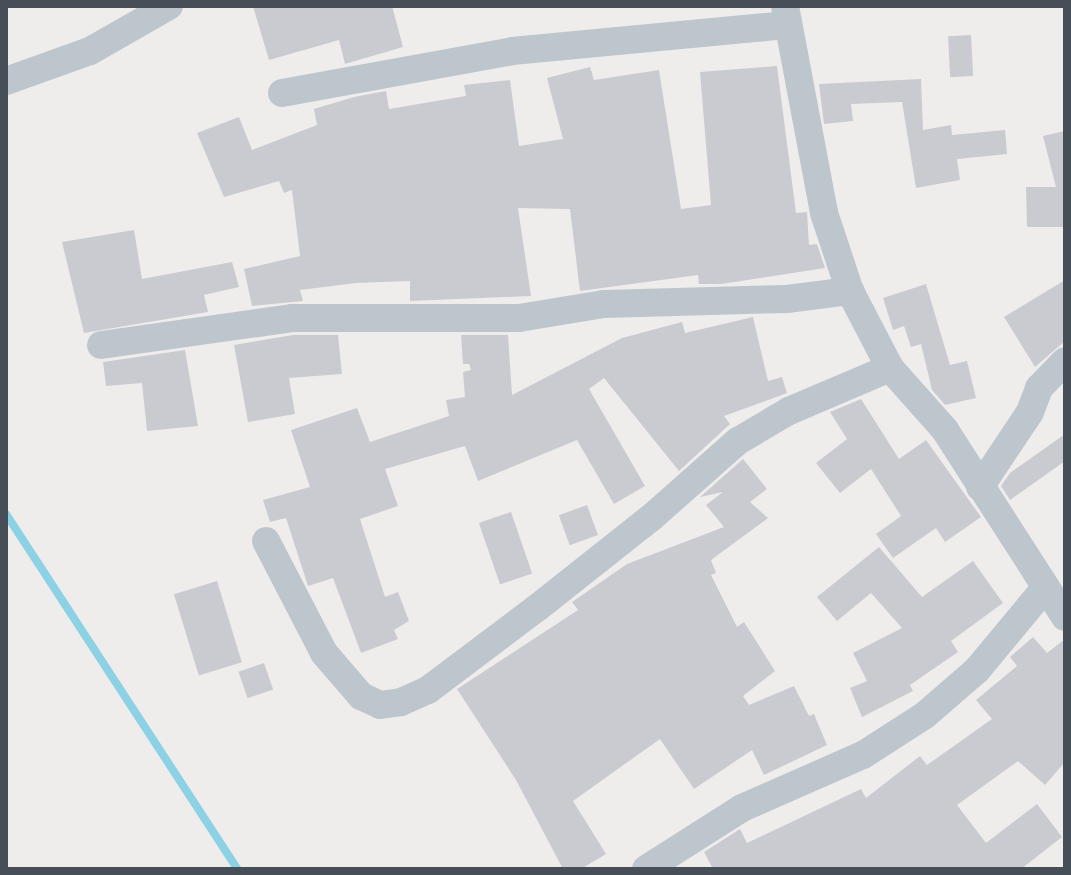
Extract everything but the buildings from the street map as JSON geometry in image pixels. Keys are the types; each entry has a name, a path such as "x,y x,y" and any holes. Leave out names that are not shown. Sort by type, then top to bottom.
{"street":[{"path":"6,81 90,51 169,6"},
{"path":"282,93 512,51 787,15 824,213 850,291 890,368 945,430 1065,617"},
{"path":"101,345 292,318 519,318 604,304 787,299 850,291"},
{"path":"980,487 1030,412 1039,388 1065,361"},
{"path":"266,541 324,653 361,696 380,705 401,702 428,690 549,599 738,441 789,411 890,368"},
{"path":"646,869 742,808 863,755 925,715 977,670 1045,588"}],"waterway":[{"path":"6,514 237,869"}]}
